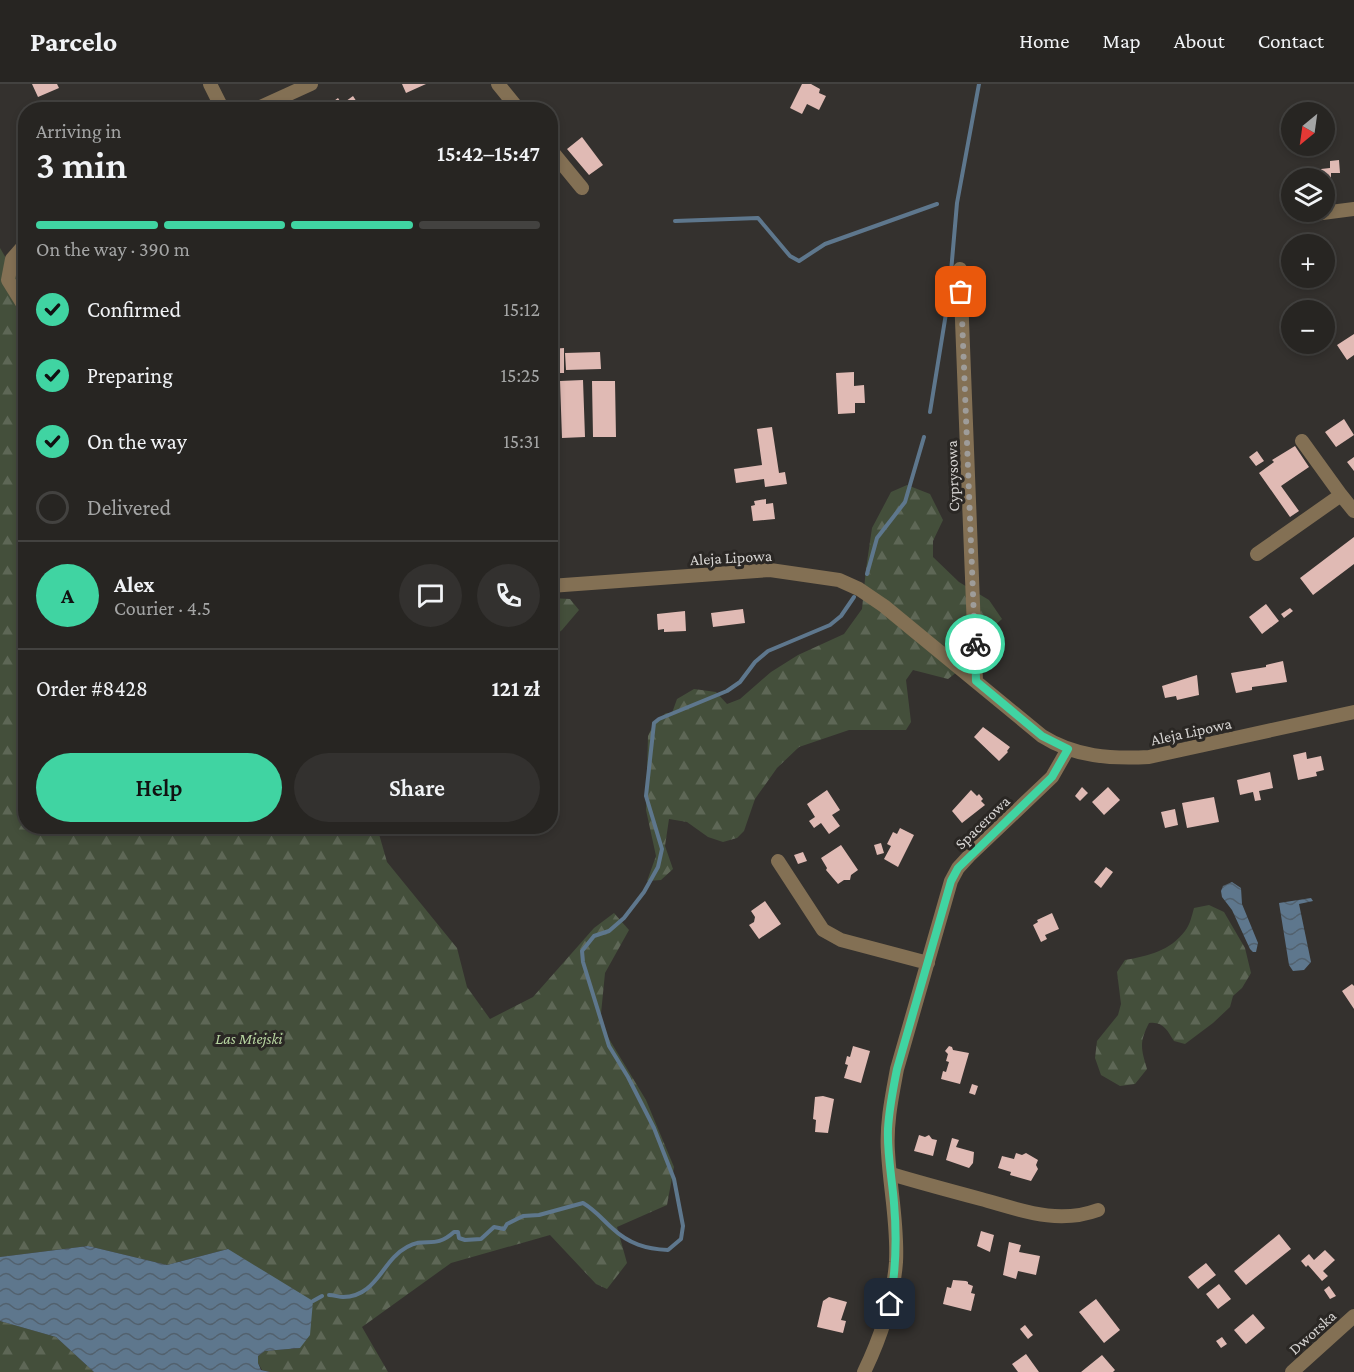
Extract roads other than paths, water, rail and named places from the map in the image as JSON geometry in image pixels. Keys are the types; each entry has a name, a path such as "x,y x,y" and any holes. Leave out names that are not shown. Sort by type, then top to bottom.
{"street":[{"path":"210,84 219,102"},
{"path":"272,102 311,84"},
{"path":"498,84 513,102"},
{"path":"558,158 582,188"},
{"path":"1335,211 1354,209"},
{"path":"18,252 4,275 18,297"},
{"name":"Cyprysowa","path":"960,269 976,681"},
{"path":"1302,441 1354,511"},
{"path":"1257,554 1341,495"},
{"name":"Aleja Lipowa","path":"558,585 770,570 839,580 859,589 884,606 1042,736 1068,749 1090,755 1123,758 1149,757 1354,712"},
{"name":"Spacerowa","path":"864,1372 884,1325 893,1283 896,1235 888,1128 892,1096 897,1069 951,881 958,868 1052,777 1068,749"},
{"path":"778,861 823,930 841,940 928,963"},
{"path":"891,1174 1031,1214 1068,1217 1098,1210"},
{"name":"Dworska","path":"1292,1372 1306,1367 1354,1316"}],"water":[{"path":"1232,882 1241,888 1242,904 1258,943 1256,952 1250,949 1232,910 1222,897 1223,886"},
{"path":"1311,898 1313,901 1299,904 1311,962 1304,970 1293,971 1289,965 1279,903"},
{"path":"88,1246 167,1265 228,1249 313,1301 310,1335 300,1348 265,1351 258,1356 261,1370 270,1372 94,1372 56,1337 0,1321 0,1257"}],"waterway":[{"path":"930,412 949,295 957,203 979,84"},
{"path":"675,221 758,218 790,256 799,261 825,244 937,204"},
{"path":"867,574 877,538 905,502 924,437"},
{"path":"329,1295 343,1297 364,1291 372,1285 398,1253 414,1244 435,1242 454,1232 458,1232 459,1238 465,1240 481,1239 494,1227 504,1229 507,1224 523,1216 539,1215 583,1203 618,1233 638,1245 668,1250 681,1239 683,1226 674,1179 654,1128 609,1046 583,962 582,951 594,936 609,931 624,918 644,892 658,867 662,849 646,796 654,723 727,691 740,682 755,662 768,651 830,625 841,616 854,597"},
{"path":"313,1301 322,1296"}],"park label":[{"name":"Las Miejski","path":"249,1038"}]}
